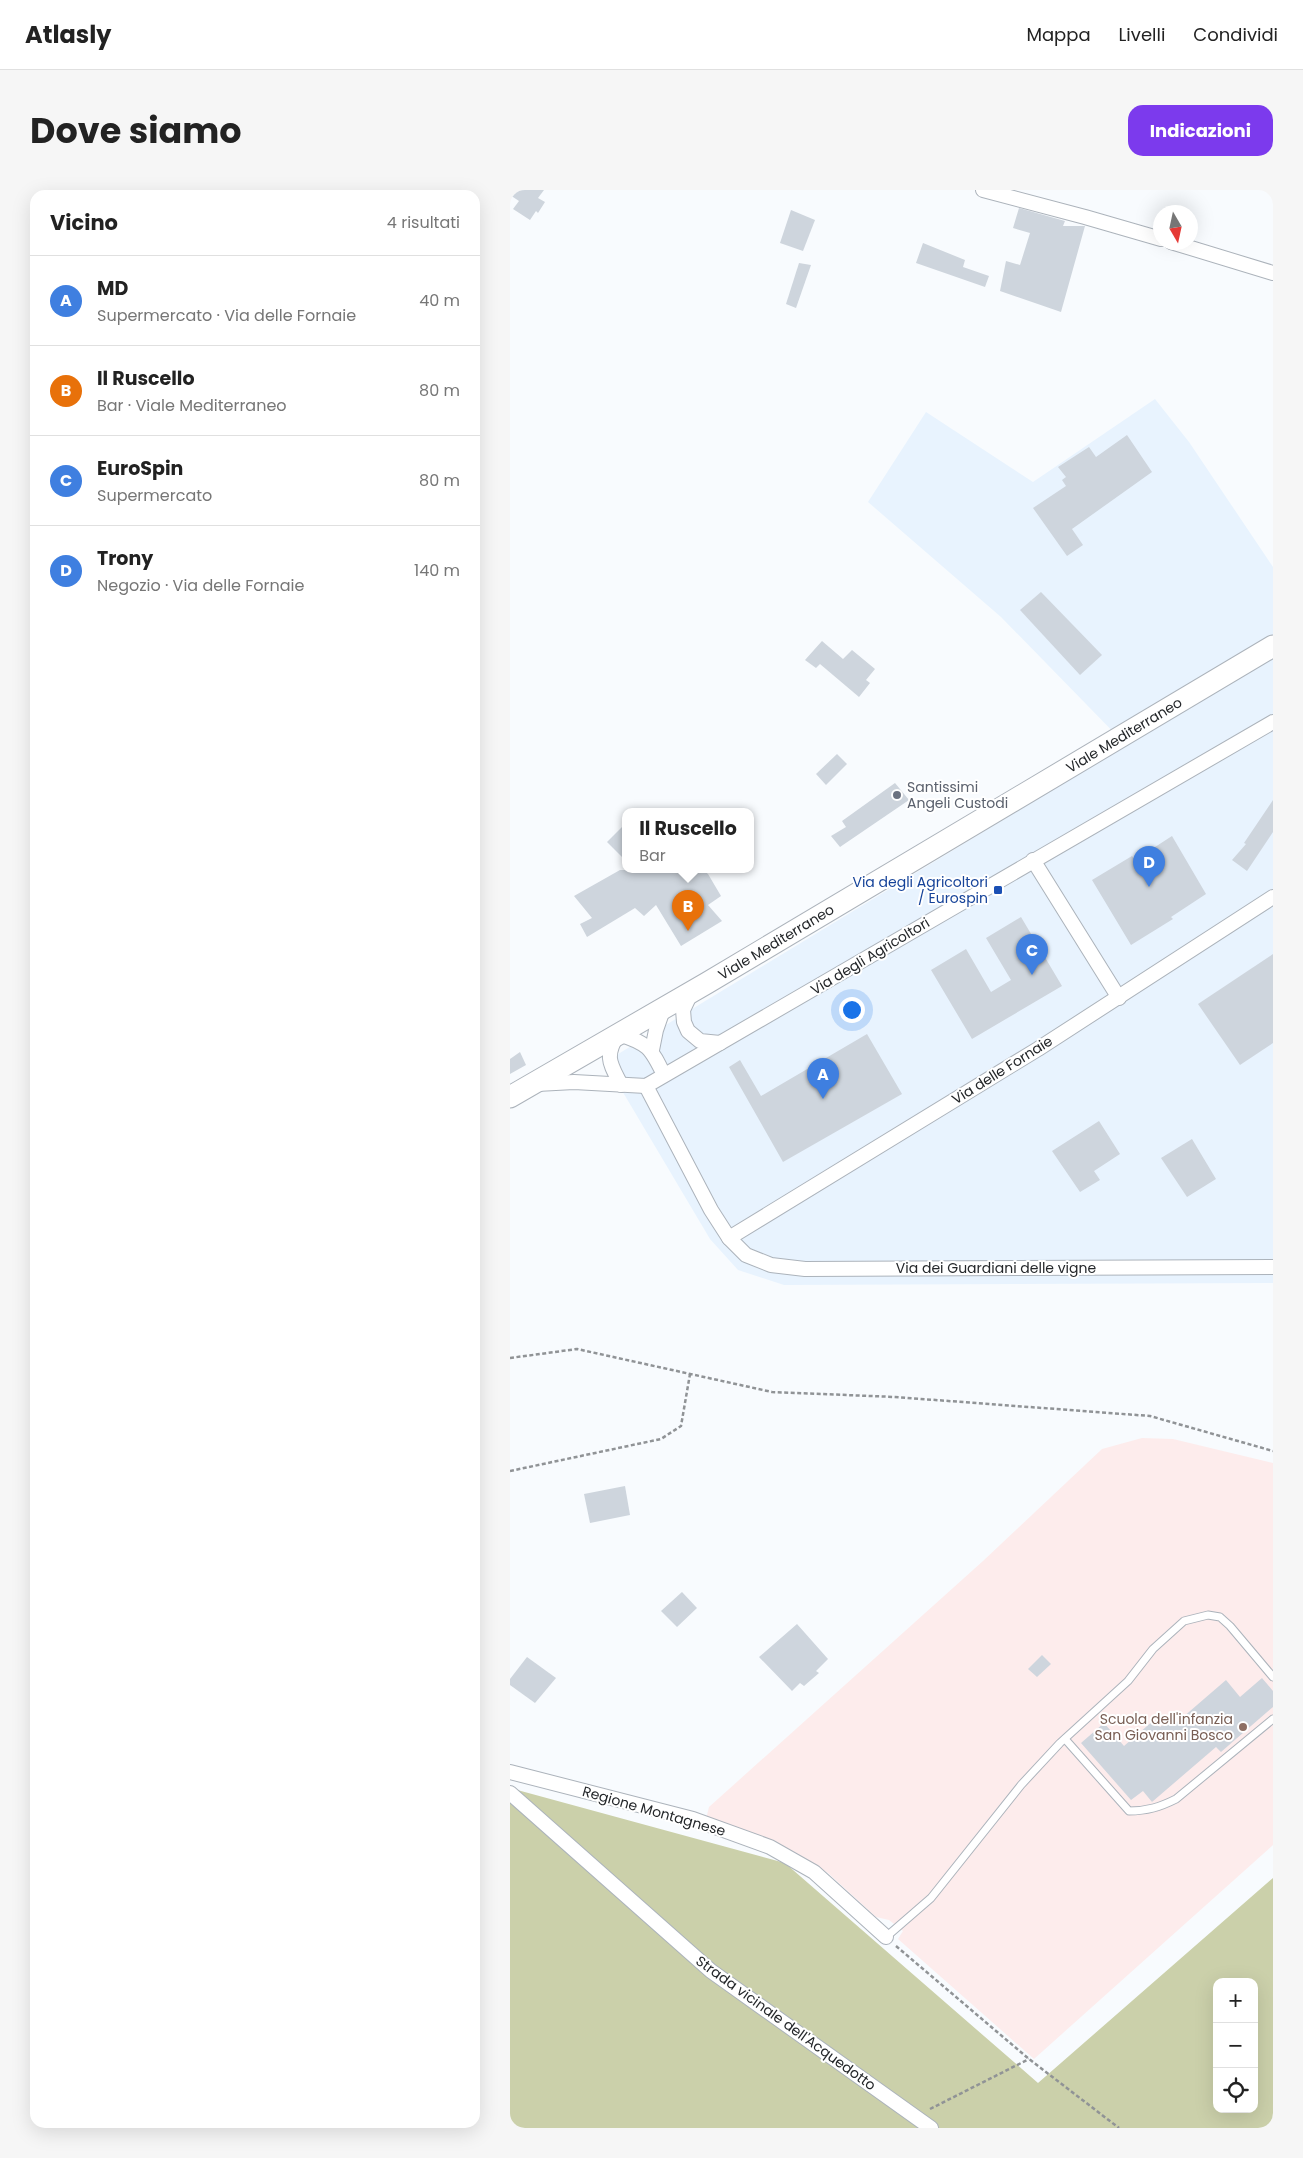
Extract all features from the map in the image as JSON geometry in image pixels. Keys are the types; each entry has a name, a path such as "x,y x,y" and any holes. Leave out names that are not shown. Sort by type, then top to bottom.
{"main road":[{"name":"Viale Mediterraneo","path":"510,1096 691,993 1273,646"}],"street":[{"path":"983,190 1153,237"},
{"path":"1197,250 1273,273"},
{"name":"Via degli Agricoltori","path":"646,1086 1273,722"},
{"path":"1033,860 1119,998"},
{"name":"Via delle Fornaie","path":"729,1238 1119,998 1273,897"},
{"path":"691,993 683,1010 684,1022 688,1031 700,1041 720,1043"},
{"path":"652,1050 656,1030 664,1008"},
{"path":"621,1085 610,1064 610,1048 618,1034 636,1040 652,1050 664,1075"},
{"path":"529,1085 574,1082 646,1086"},
{"name":"Via dei Guardiani delle vigne","path":"646,1086 711,1210 729,1238 746,1255 771,1265 805,1269 1273,1268"},
{"name":"Regione Montagnese","path":"510,1772 693,1819 770,1847 814,1872 886,1937"},
{"name":"Strada vicinale dell'Acquedotto","path":"510,1793 711,1971 931,2128"}],"lane":[{"path":"886,1937 931,1898 1021,1785 1064,1739 1128,1681 1154,1649 1184,1621 1208,1615 1220,1617 1230,1626 1273,1677"},
{"path":"1064,1739 1129,1811 1142,1811 1162,1807 1176,1799 1273,1719"}],"path":[{"path":"510,1358 577,1349 772,1392 895,1397 1150,1416 1273,1451"},
{"path":"510,1471 661,1439 681,1426 690,1374"},
{"path":"886,1937 1029,2059 1119,2128"},
{"path":"915,2117 1029,2059"}],"shaded area":[{"path":"1155,399 1189,442 1273,567 1273,1283 784,1285 738,1270 710,1239 605,1062 1126,745 1001,617 868,502 926,412 1033,482"},
{"path":"1142,1438 1173,1439 1273,1463 1273,1845 1034,2059 898,1939 903,1931 889,1920 876,1917 828,1873 801,1857 706,1819 709,1807 983,1561 1102,1449"}],"green space":[{"path":"510,1788 785,1863 1038,2083 1273,1878 1273,2128 510,2128"}],"building":[{"path":"510,190 544,190 538,198 545,202 538,213 536,211 530,220 513,209 519,201 510,195"},
{"path":"1019,208 1065,221 1063,226 1085,226 1061,312 1000,291 1006,261 1020,265 1030,233 1013,228"},
{"path":"791,210 815,220 803,251 780,243"},
{"path":"923,243 965,260 963,267 989,276 985,287 916,263"},
{"path":"799,263 811,265 796,308 786,304"},
{"path":"1127,435 1152,472 1072,529 1083,545 1067,556 1033,508 1066,486 1062,480 1066,477 1058,467 1089,447 1096,457"},
{"path":"1041,592 1102,655 1080,675 1020,610"},
{"path":"822,641 843,659 852,650 875,669 866,680 870,683 859,697 820,664 816,668 805,660"},
{"path":"837,754 847,764 826,785 816,774"},
{"path":"895,783 909,800 840,847 831,836 846,827 842,821"},
{"path":"1273,800 1273,832 1247,871 1232,860 1246,844 1244,843"},
{"path":"622,827 622,857 607,842"},
{"path":"1172,836 1206,894 1171,917 1173,919 1131,945 1092,880 1132,856 1135,860"},
{"path":"620,870 622,870 622,873 707,873 721,896 708,905 722,921 681,946 656,905 644,916 635,908 587,937 580,924 592,918 574,896"},
{"path":"1021,917 1062,986 972,1039 931,970 966,949 991,992 1011,980 986,938"},
{"path":"1273,954 1273,1043 1240,1065 1198,1004"},
{"path":"867,1034 902,1094 783,1162 729,1067 740,1060 761,1096"},
{"path":"520,1052 526,1065 510,1074 510,1059"},
{"path":"1099,1121 1120,1154 1094,1171 1100,1180 1080,1192 1052,1151"},
{"path":"1192,1139 1216,1179 1187,1197 1161,1158"},
{"path":"625,1486 630,1515 590,1523 584,1494"},
{"path":"682,1592 697,1608 677,1627 661,1611"},
{"path":"797,1624 828,1659 816,1671 819,1673 804,1686 800,1683 792,1691 759,1657"},
{"path":"1042,1655 1051,1664 1037,1677 1028,1669"},
{"path":"527,1657 556,1678 535,1703 510,1685 510,1679"},
{"path":"1262,1678 1273,1691 1273,1707 1221,1752 1216,1747 1152,1802 1143,1791 1131,1800 1081,1743 1104,1723 1124,1746 1154,1720 1160,1727 1170,1719 1175,1724 1226,1680 1240,1697"}],"place":[{"name":"Santissimi Angeli Custodi","path":"897,795"},
{"name":"Trony","path":"1149,887"},
{"name":"Via degli Agricoltori / Eurospin","path":"998,890"},
{"name":"Il Ruscello","path":"688,931"},
{"name":"EuroSpin","path":"1032,975"},
{"name":"MD","path":"823,1099"},
{"name":"Scuola dell'infanzia San Giovanni Bosco","path":"1243,1727"}]}
